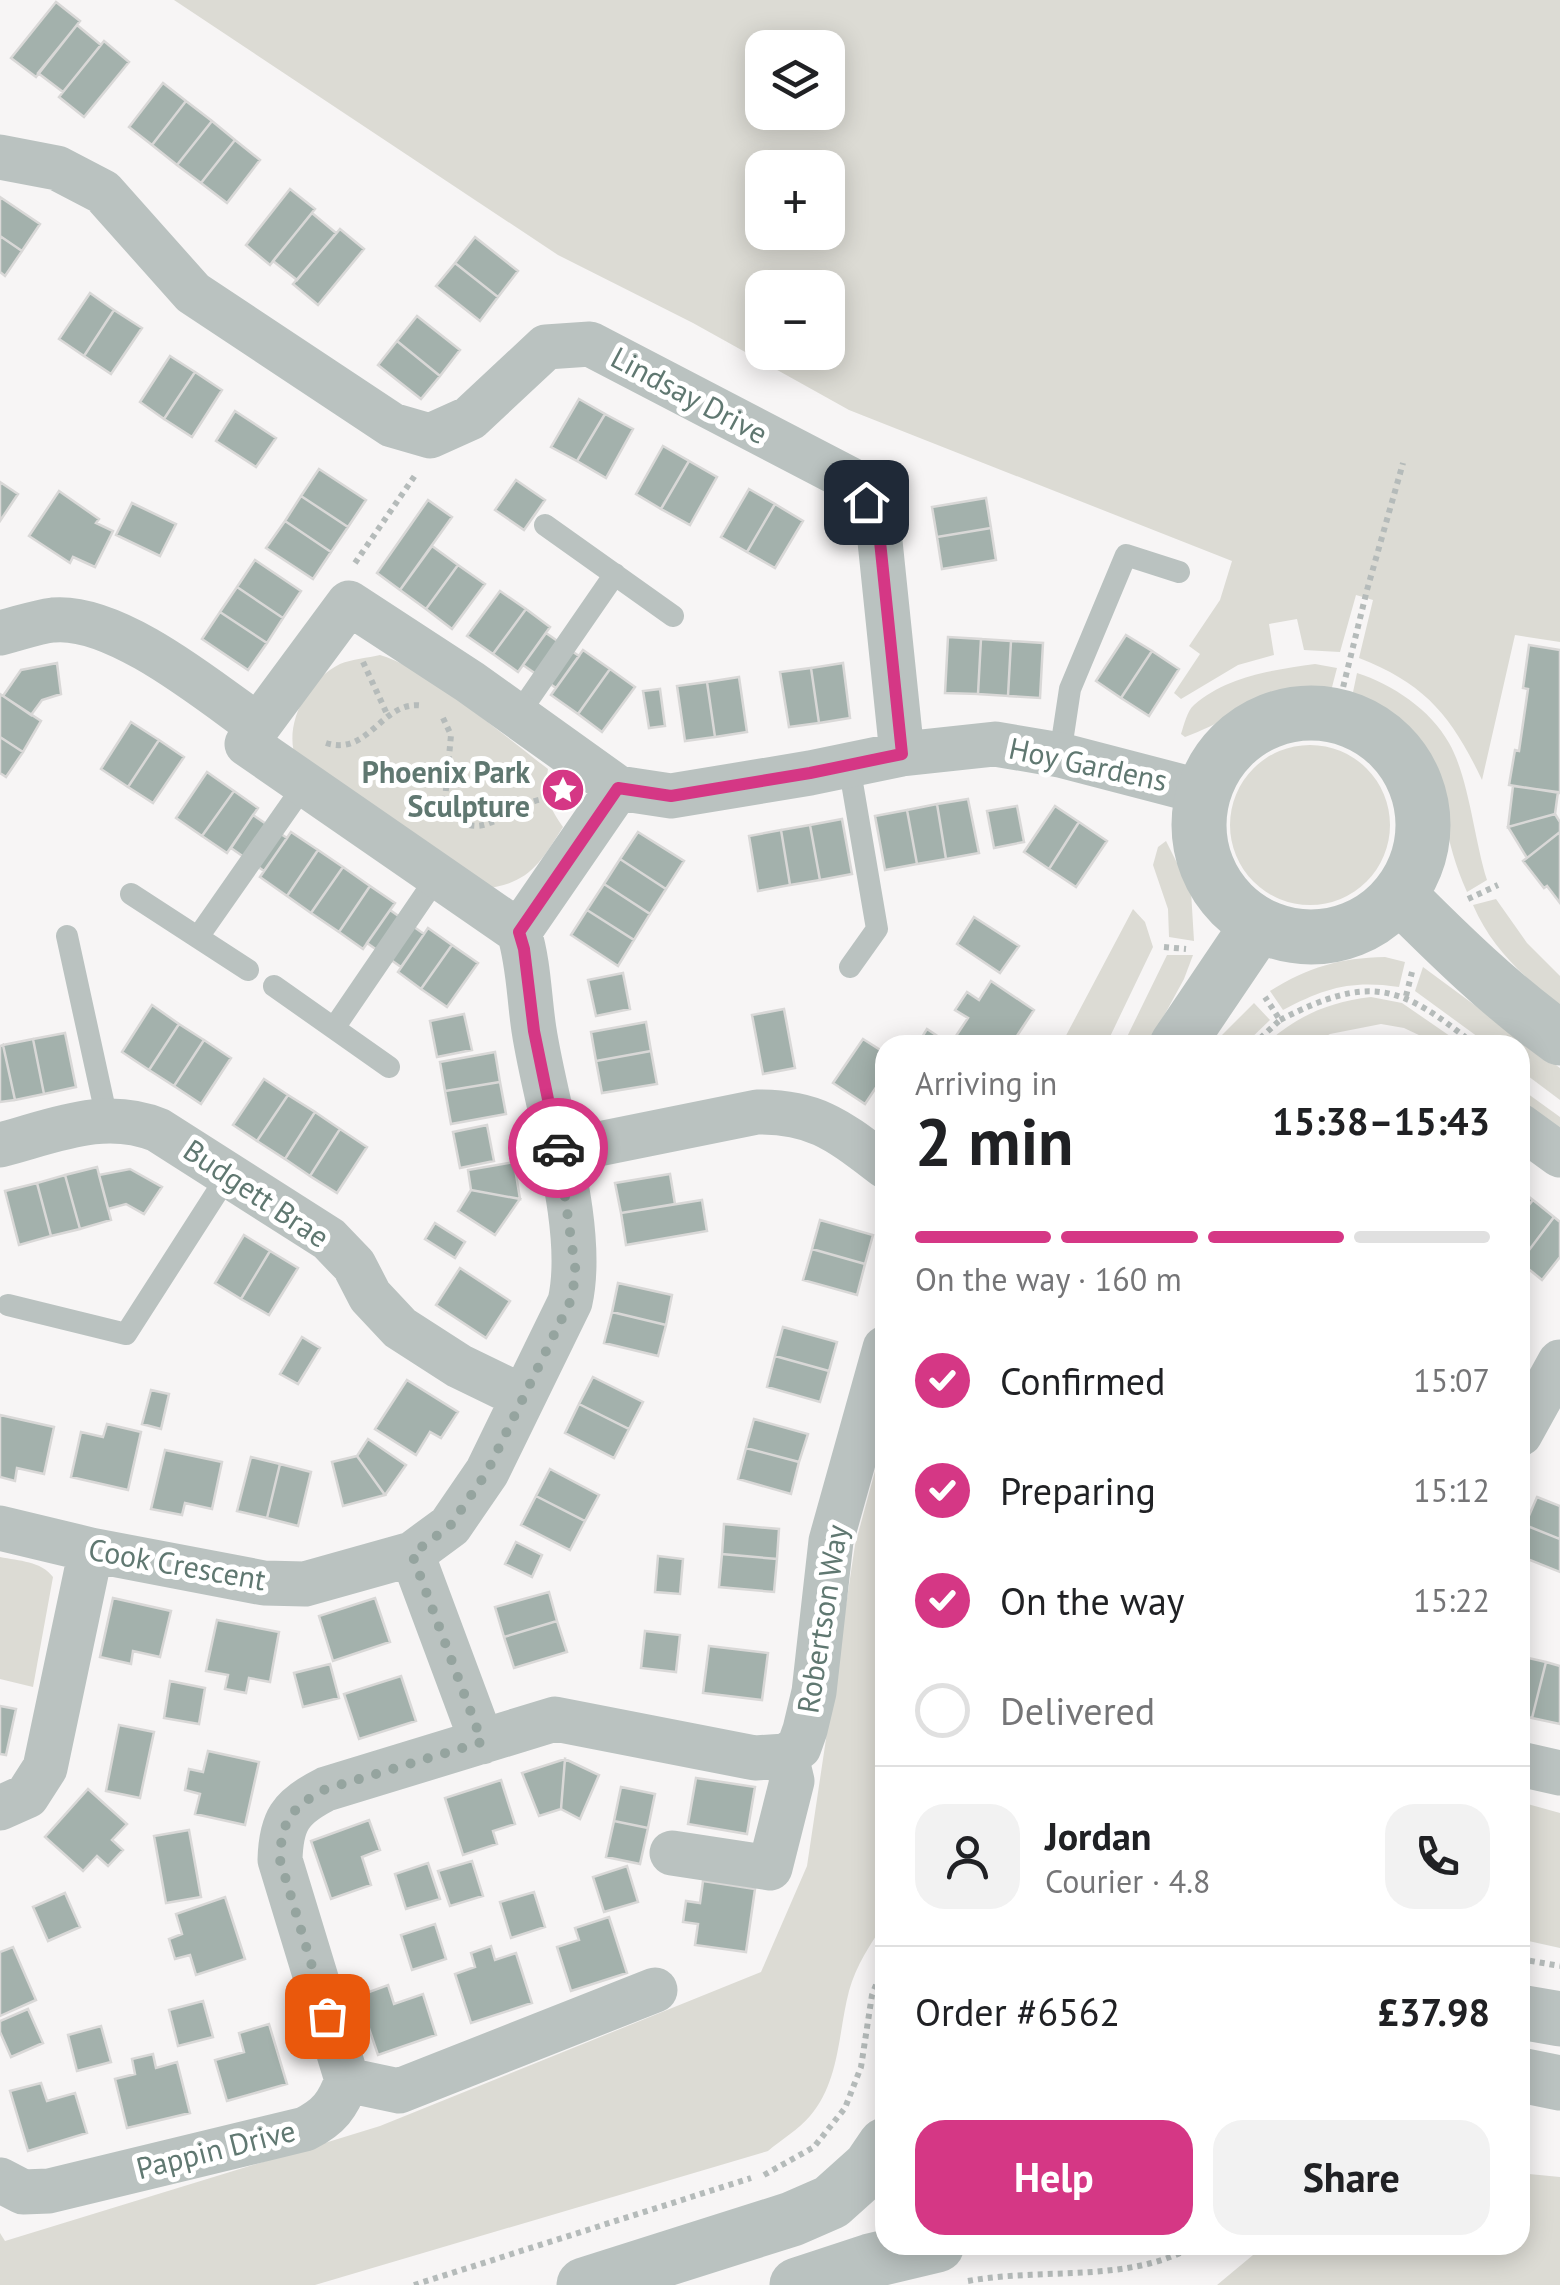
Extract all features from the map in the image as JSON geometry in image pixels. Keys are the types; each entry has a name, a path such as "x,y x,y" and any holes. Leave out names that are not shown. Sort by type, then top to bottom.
{"street":[{"path":"0,157 57,168 103,192 193,293 392,425 430,436"},
{"name":"Lindsay Drive","path":"430,436 470,418 546,347 590,344 853,481 878,522 902,754"},
{"path":"262,741 350,603"},
{"name":"Hoy Gardens","path":"350,603 618,788 671,796 902,754 995,744 1060,755 1202,792"},
{"path":"0,633 56,620 99,628 148,648 262,741 305,784 519,932 618,788"},
{"path":"1312,712 1349,718 1384,738 1404,760 1420,792 1424,830 1416,867 1398,895 1361,926 1335,935 1299,937 1258,925 1230,904 1210,874 1200,840 1202,792 1221,757 1246,733 1280,716 1312,712"},
{"path":"1398,895 1466,962 1525,1014 1560,1038"},
{"path":"1185,1035 1258,925"},
{"name":"Cook Crescent","path":"0,1528 264,1583 305,1584 412,1554 450,1526 487,1472 570,1302 576,1274 559,1152 519,932"},
{"path":"559,1152 757,1112 782,1112 835,1128 875,1158"},
{"name":"Budgett Brae","path":"0,1145 108,1119 134,1120 158,1130 329,1240 354,1265 370,1296 400,1328 460,1366 522,1397"},
{"path":"1530,1133 1560,1155"},
{"path":"1530,1416 1560,1362"},
{"name":"Robertson Way","path":"786,1756 799,1747 806,1730 831,1541 875,1384"},
{"path":"0,1808 27,1796 45,1768 91,1550"},
{"path":"412,1554 482,1742"},
{"path":"655,1990 400,2091 347,2080 287,1886 280,1860 281,1836 290,1815 326,1789 554,1720 755,1758 786,1756 792,1781 770,1868 672,1853"},
{"path":"1530,1766 1560,1774"},
{"path":"1530,2014 1560,2019"},
{"path":"1530,2077 1560,2083"},
{"name":"Pappin Drive","path":"0,2180 23,2192 49,2191 306,2129 326,2118 338,2103 347,2080"},
{"path":"584,2285 792,2220 831,2202 875,2160"},
{"path":"797,2285 870,2261 951,2263"}],"lane":[{"path":"545,525 673,616"},
{"path":"1060,755 1070,689 1126,555 1180,572"},
{"path":"517,716 615,574"},
{"path":"849,765 876,929 850,966"},
{"path":"198,937 305,784"},
{"path":"334,1028 437,877"},
{"path":"131,894 248,970"},
{"path":"67,936 108,1119"},
{"path":"274,986 389,1067"},
{"path":"8,1305 126,1334 228,1175"}],"path":[{"path":"350,603 350,568 419,469 430,436"},
{"path":"1336,716 1403,463"},
{"path":"262,741 315,741 340,747 356,742 392,711 415,704 440,715 448,725 451,735 446,800 453,813 465,822 492,825 525,803 547,796 561,802 618,788"},
{"path":"1280,1020 1332,996 1372,990 1406,996 1426,1006 1463,1035"},
{"path":"1530,1961 1560,1966"},
{"path":"414,2285 764,2175 814,2146 845,2108 861,2067 875,1987"},
{"path":"951,2263 1011,2273 1134,2270 1178,2255"}],"shaded area":[{"path":"174,0 1560,0 1560,642 1515,635 1482,780 1460,738 1434,705 1402,679 1359,658 1373,600 1356,595 1340,652 1304,650 1297,619 1269,624 1274,655 1238,665 1181,699 1174,693 1200,654 1189,646 1220,600 1232,561 849,410 777,370 845,370 845,270 745,270 745,352 558,255"},
{"path":"380,655 443,689 548,769 548,800 563,827 539,862 521,878 480,889 296,759 293,732 308,692 340,664"},
{"path":"1315,664 1337,668 1331,691 1271,698 1185,737 1181,734 1192,708 1221,687 1267,672"},
{"path":"1357,673 1409,700 1432,720 1449,743 1462,773 1487,880 1467,892 1424,758 1409,736 1386,716 1352,697"},
{"path":"1310,745 1341,751 1367,768 1384,794 1390,825 1384,856 1367,882 1341,899 1310,905 1279,899 1253,882 1236,856 1230,825 1236,794 1253,768 1279,751"},
{"path":"1166,841 1191,891 1194,941 1169,937 1168,909 1153,865 1158,847"},
{"path":"1496,899 1527,943 1560,976 1560,1006 1510,961 1481,921 1473,905"},
{"path":"1133,909 1145,922 1153,947 1111,1035 1066,1035"},
{"path":"1167,955 1193,955 1153,1035 1128,1035"},
{"path":"1385,957 1405,962 1399,987 1339,988 1283,1010 1270,991 1325,965"},
{"path":"1423,967 1515,1035 1475,1035 1415,991"},
{"path":"1371,997 1402,1003 1448,1035 1419,1035 1381,1024 1328,1035 1277,1035 1314,1012"},
{"path":"1254,1003 1270,1020 1254,1035 1222,1035"},
{"path":"1530,1046 1560,1068 1560,1100 1530,1078"},
{"path":"1530,1095 1560,1117 1560,1131 1530,1109"},
{"path":"875,1471 875,1938 849,1991 827,2088 806,2121 768,2151 315,2285 0,2285 0,2233 5,2241 380,2126 761,1972 807,1866 855,1545"},
{"path":"0,1557 36,1565 53,1577 33,1687 0,1679"},
{"path":"1530,1805 1560,1813 1560,1948 1530,1941"},
{"path":"1530,2174 1560,2177 1560,2285 1217,2285 1253,2255 1530,2255"}],"building":[{"path":"56,2 80,21 36,77 11,58"},
{"path":"77,25 101,45 63,92 38,73"},
{"path":"104,41 129,62 84,117 59,97"},
{"path":"163,83 186,101 152,145 129,127"},
{"path":"186,101 212,121 177,165 152,145"},
{"path":"212,121 235,140 201,183 177,165"},
{"path":"235,140 260,160 227,203 201,183"},
{"path":"290,189 315,209 270,265 246,245"},
{"path":"0,197 40,224 22,251 0,236"},
{"path":"312,213 336,233 297,280 273,261"},
{"path":"340,229 364,249 318,305 293,284"},
{"path":"0,236 22,251 5,276 0,272"},
{"path":"475,237 518,271 498,297 455,263"},
{"path":"455,263 498,297 480,321 436,286"},
{"path":"90,293 114,310 84,356 59,339"},
{"path":"114,310 142,328 111,374 84,356"},
{"path":"417,316 460,350 440,376 397,341"},
{"path":"397,341 440,376 421,399 378,365"},
{"path":"170,356 195,372 164,419 140,402"},
{"path":"195,372 222,390 192,437 164,419"},
{"path":"579,399 605,414 577,461 551,447"},
{"path":"235,411 276,438 256,467 216,441"},
{"path":"605,414 633,429 606,478 577,461"},
{"path":"663,446 689,461 661,509 636,494"},
{"path":"689,461 717,477 690,525 661,509"},
{"path":"319,469 366,500 348,527 301,496"},
{"path":"516,480 545,500 524,530 495,510"},
{"path":"0,482 18,494 0,521"},
{"path":"749,489 775,504 747,552 721,537"},
{"path":"59,491 99,519 96,523 113,531 95,567 73,557 70,563 29,536"},
{"path":"301,496 348,527 331,552 285,521"},
{"path":"986,498 991,528 937,537 932,507"},
{"path":"428,500 452,517 400,590 377,573"},
{"path":"132,503 176,524 160,556 116,535"},
{"path":"775,504 803,521 775,568 747,552"},
{"path":"285,521 331,552 313,579 266,548"},
{"path":"991,528 996,560 942,569 937,537"},
{"path":"432,546 458,565 426,609 400,590"},
{"path":"255,560 301,591 283,618 237,587"},
{"path":"458,565 485,584 452,629 426,609"},
{"path":"237,587 283,618 267,643 220,612"},
{"path":"500,591 526,609 493,654 467,636"},
{"path":"526,609 550,627 518,672 493,654"},
{"path":"220,612 267,643 248,670 202,639"},
{"path":"546,633 579,656 556,688 523,665"},
{"path":"1126,635 1152,651 1121,698 1096,681"},
{"path":"948,637 981,639 978,694 945,693"},
{"path":"981,639 1011,641 1008,696 978,694"},
{"path":"1011,641 1043,643 1040,698 1008,696"},
{"path":"1529,645 1560,650 1560,793 1509,785 1515,750 1519,751 1528,689 1523,688"},
{"path":"583,650 610,669 578,714 551,695"},
{"path":"1152,651 1179,669 1149,716 1121,698"},
{"path":"57,663 61,694 42,700 31,715 3,696 21,670"},
{"path":"843,663 850,718 819,723 811,668"},
{"path":"811,668 819,723 789,727 780,672"},
{"path":"610,669 635,687 602,732 578,714"},
{"path":"739,677 747,732 715,737 707,682"},
{"path":"707,682 715,737 685,741 677,686"},
{"path":"660,689 665,726 649,728 643,691"},
{"path":"0,694 41,721 23,752 0,737"},
{"path":"131,722 159,740 128,787 101,769"},
{"path":"0,737 23,752 6,777 0,773"},
{"path":"159,740 184,757 153,803 128,787"},
{"path":"207,772 234,791 202,836 176,818"},
{"path":"1513,786 1558,792 1555,814 1508,827"},
{"path":"234,791 258,808 227,853 202,836"},
{"path":"968,799 979,853 946,859 937,804"},
{"path":"937,804 946,859 917,864 907,810"},
{"path":"1017,806 1024,842 994,848 987,811"},
{"path":"1055,806 1079,822 1049,869 1024,852"},
{"path":"907,810 917,864 885,870 875,816"},
{"path":"1555,814 1560,832 1527,858 1508,827"},
{"path":"253,815 287,838 264,871 231,848"},
{"path":"842,819 852,874 820,880 810,825"},
{"path":"1079,822 1107,841 1076,887 1049,869"},
{"path":"810,825 820,880 790,885 781,830"},
{"path":"781,830 790,885 758,891 749,836"},
{"path":"291,832 318,850 287,896 260,877"},
{"path":"638,832 684,861 666,889 620,859"},
{"path":"1560,832 1560,903 1523,861"},
{"path":"318,850 343,867 311,913 287,896"},
{"path":"620,859 666,889 650,914 604,884"},
{"path":"343,867 370,886 339,932 311,913"},
{"path":"604,884 650,914 634,940 587,910"},
{"path":"370,886 395,903 363,949 339,932"},
{"path":"390,910 424,934 401,967 367,943"},
{"path":"587,910 634,940 618,966 571,935"},
{"path":"974,917 1019,946 1000,973 957,944"},
{"path":"428,928 452,945 421,989 398,972"},
{"path":"452,945 478,963 447,1007 421,989"},
{"path":"623,973 630,1009 596,1016 588,980"},
{"path":"991,981 1034,1010 1018,1035 957,1035 968,1018 955,1010 967,992 979,1000"},
{"path":"152,1005 179,1024 149,1070 122,1052"},
{"path":"784,1009 795,1068 763,1074 752,1015"},
{"path":"464,1014 472,1050 437,1057 430,1021"},
{"path":"646,1022 651,1051 596,1061 591,1032"},
{"path":"179,1024 204,1040 174,1086 149,1070"},
{"path":"65,1033 76,1087 44,1094 33,1039"},
{"path":"33,1039 44,1094 15,1100 3,1045"},
{"path":"863,1039 875,1047 875,1089 865,1104 833,1083"},
{"path":"204,1040 231,1058 201,1104 174,1086"},
{"path":"3,1045 15,1100 0,1102 0,1046"},
{"path":"651,1051 657,1084 602,1093 596,1061"},
{"path":"495,1052 500,1082 445,1091 440,1062"},
{"path":"264,1079 288,1095 257,1141 233,1125"},
{"path":"500,1082 506,1114 451,1124 445,1091"},
{"path":"288,1095 315,1112 285,1159 257,1141"},
{"path":"315,1112 340,1129 310,1176 285,1159"},
{"path":"487,1125 494,1161 460,1168 453,1132"},
{"path":"340,1129 367,1147 337,1193 310,1176"},
{"path":"514,1162 520,1199 471,1190 468,1170"},
{"path":"97,1167 111,1220 80,1229 65,1175"},
{"path":"130,1169 162,1187 144,1214 126,1204 108,1209 99,1175"},
{"path":"670,1174 675,1204 621,1213 615,1183"},
{"path":"65,1175 80,1229 51,1236 37,1183"},
{"path":"37,1183 51,1236 19,1245 5,1191"},
{"path":"471,1190 520,1199 495,1235 458,1211"},
{"path":"702,1200 707,1231 626,1245 621,1213"},
{"path":"1533,1200 1554,1217 1530,1249"},
{"path":"1554,1217 1560,1222 1560,1257 1542,1280 1530,1270 1530,1249"},
{"path":"820,1220 873,1235 865,1264 812,1249"},
{"path":"435,1223 465,1242 455,1258 425,1239"},
{"path":"244,1235 270,1251 241,1299 215,1283"},
{"path":"812,1249 865,1264 857,1295 803,1280"},
{"path":"270,1251 298,1268 269,1315 241,1299"},
{"path":"460,1268 510,1301 486,1338 436,1305"},
{"path":"618,1283 672,1295 666,1325 612,1312"},
{"path":"612,1312 666,1325 658,1356 604,1343"},
{"path":"783,1327 837,1342 829,1371 775,1356"},
{"path":"302,1337 320,1348 298,1384 280,1374"},
{"path":"775,1356 829,1371 820,1402 767,1387"},
{"path":"593,1377 643,1402 629,1429 579,1404"},
{"path":"407,1380 458,1412 441,1438 430,1432 416,1455 375,1429"},
{"path":"151,1390 169,1394 161,1429 142,1424"},
{"path":"579,1404 629,1429 614,1458 565,1433"},
{"path":"0,1415 54,1427 44,1474 17,1468 15,1481 0,1477"},
{"path":"754,1419 808,1434 799,1462 746,1448"},
{"path":"107,1424 141,1432 128,1490 71,1477 81,1432 103,1437"},
{"path":"368,1439 406,1465 385,1495 357,1456"},
{"path":"746,1448 799,1462 791,1494 738,1479"},
{"path":"165,1450 222,1462 212,1509 185,1503 182,1515 151,1509"},
{"path":"357,1456 385,1495 343,1506 332,1462"},
{"path":"251,1457 280,1464 267,1518 237,1511"},
{"path":"280,1464 311,1472 298,1526 267,1518"},
{"path":"550,1469 599,1495 585,1521 536,1496"},
{"path":"536,1496 585,1521 570,1550 521,1525"},
{"path":"1537,1497 1560,1506 1560,1539 1530,1527 1530,1513"},
{"path":"724,1524 779,1529 777,1559 722,1554"},
{"path":"1530,1527 1560,1539 1560,1572 1530,1560"},
{"path":"516,1542 542,1555 532,1577 505,1564"},
{"path":"722,1554 777,1559 774,1592 719,1587"},
{"path":"658,1556 683,1559 680,1594 655,1592"},
{"path":"549,1592 557,1621 504,1637 495,1607"},
{"path":"113,1598 171,1611 160,1657 133,1651 131,1664 100,1657"},
{"path":"375,1598 390,1642 333,1661 319,1616"},
{"path":"217,1620 279,1632 270,1682 249,1678 246,1693 225,1689 228,1675 206,1671"},
{"path":"557,1621 567,1652 514,1668 504,1637"},
{"path":"645,1631 680,1635 676,1672 641,1668"},
{"path":"709,1646 768,1653 762,1700 703,1693"},
{"path":"1530,1658 1546,1662 1530,1718"},
{"path":"1546,1662 1560,1666 1560,1724 1532,1718"},
{"path":"330,1664 339,1698 303,1707 294,1673"},
{"path":"401,1676 416,1721 359,1739 344,1694"},
{"path":"170,1681 205,1688 199,1724 164,1718"},
{"path":"0,1706 16,1709 6,1755 0,1754"},
{"path":"119,1725 154,1732 140,1798 106,1791"},
{"path":"208,1751 259,1762 245,1825 195,1814 200,1794 185,1790 189,1769 203,1772"},
{"path":"565,1759 561,1809 539,1816 522,1773"},
{"path":"565,1759 599,1775 580,1819 561,1809"},
{"path":"696,1778 755,1787 747,1834 688,1824"},
{"path":"501,1780 515,1824 493,1831 497,1844 463,1855 445,1798"},
{"path":"621,1787 655,1794 648,1828 614,1821"},
{"path":"88,1789 127,1824 112,1840 123,1850 108,1866 97,1856 83,1871 45,1837"},
{"path":"369,1820 380,1850 362,1857 371,1885 331,1899 311,1841"},
{"path":"614,1821 648,1828 640,1864 606,1857"},
{"path":"189,1830 201,1897 166,1903 154,1836"},
{"path":"472,1861 483,1896 450,1906 438,1871"},
{"path":"428,1863 440,1899 406,1909 395,1874"},
{"path":"627,1866 638,1902 604,1912 593,1877"},
{"path":"703,1881 755,1889 746,1952 695,1945 698,1924 683,1922 686,1901 700,1903"},
{"path":"534,1892 545,1927 511,1938 500,1902"},
{"path":"65,1893 80,1927 48,1941 33,1907"},
{"path":"225,1897 245,1959 196,1975 190,1955 175,1959 169,1939 182,1934 176,1914"},
{"path":"609,1917 627,1973 571,1991 557,1947 579,1940 575,1928"},
{"path":"435,1924 446,1959 412,1970 401,1935"},
{"path":"491,1946 495,1960 516,1953 532,2003 471,2023 455,1974 475,1967 471,1953"},
{"path":"13,1947 36,2000 0,2016 0,1952"},
{"path":"388,1985 394,2004 423,1994 436,2035 378,2055 358,1996"},
{"path":"203,2001 213,2037 178,2046 169,2010"},
{"path":"28,2009 43,2043 11,2057 0,2032 0,2021"},
{"path":"269,2024 287,2084 227,2101 215,2060 244,2052 239,2033"},
{"path":"101,2026 111,2062 77,2071 68,2035"},
{"path":"153,2054 156,2068 177,2062 190,2113 127,2128 115,2079 135,2074 132,2059"},
{"path":"41,2083 47,2101 75,2093 87,2133 28,2151 10,2091"}],"way so far":[{"path":"327,2016 280,1860 281,1836 290,1815 326,1789 482,1742 412,1554 450,1526 487,1472 570,1302 576,1274 558,1148"}],"place":[{"name":"Phoenix Park Sculpture","path":"563,790"}],"route":[{"path":"558,1148 519,932 618,788 671,796 902,754 878,522 866,502"}]}
